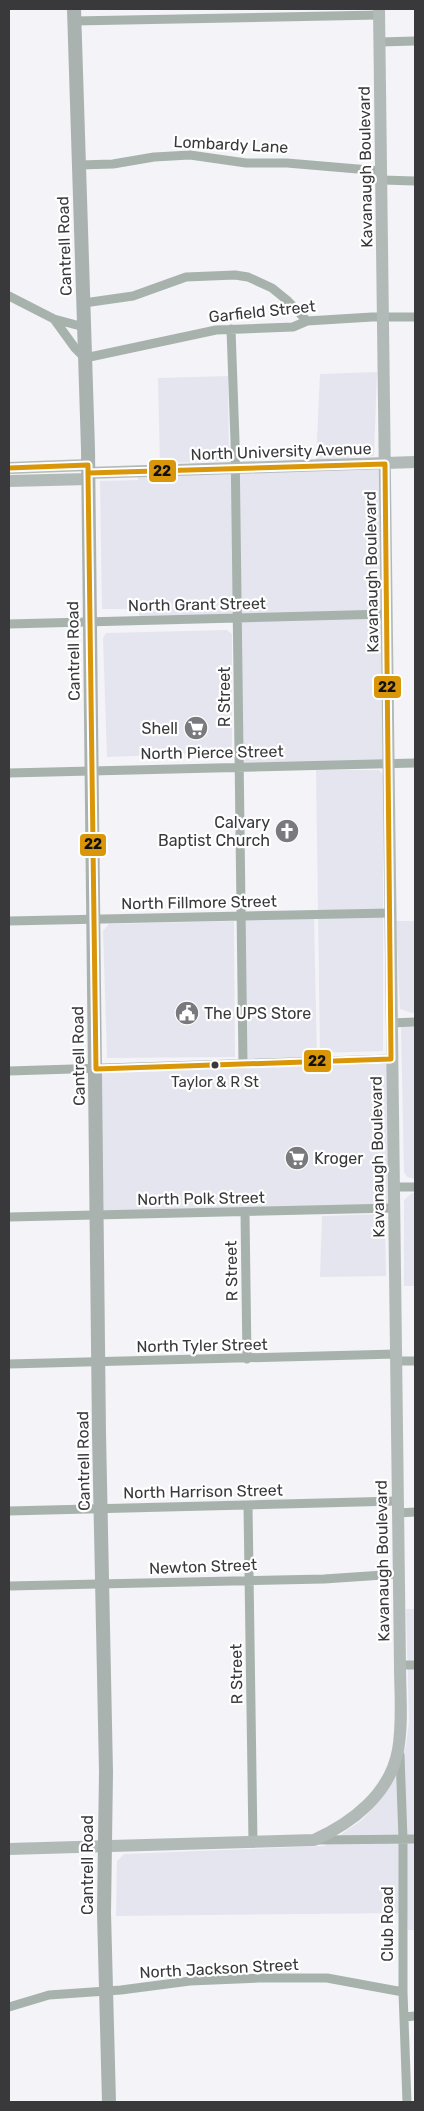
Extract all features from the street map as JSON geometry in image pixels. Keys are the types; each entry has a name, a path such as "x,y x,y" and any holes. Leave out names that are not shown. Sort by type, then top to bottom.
{"main road":[{"name":"Cantrell Road","path":"74,15 86,358 88,473 106,1772 103,1846 109,2102"}],"street":[{"path":"74,15 379,12"},
{"name":"Kavanaugh Boulevard","path":"9,1849 314,1840 344,1825 370,1804 390,1772 399,1745 400,1665 379,12"},
{"path":"380,42 415,42"},
{"name":"Lombardy Lane","path":"79,165 113,164 154,157 190,155 246,163 295,163 415,180"},
{"path":"84,303 133,296 186,277 235,275 272,288 288,301 307,321"},
{"path":"9,296 54,319 84,327"},
{"name":"Garfield Street","path":"86,358 101,353 231,329 293,327 307,321 415,318"},
{"path":"54,319 75,348 86,358"},
{"name":"R Street","path":"231,329 235,470 243,1064"},
{"name":"North University Avenue","path":"9,481 88,473 235,470 415,462"},
{"name":"North University Avenue","path":"9,468 88,473"},
{"name":"North Grant Street","path":"9,624 387,614"},
{"name":"North Pierce Street","path":"9,773 415,763"},
{"name":"North Fillmore Street","path":"9,921 390,913"},
{"path":"391,1023 415,1022"},
{"path":"9,1071 391,1059"},
{"path":"394,1187 415,1187"},
{"name":"North Polk Street","path":"9,1217 245,1213 394,1208"},
{"name":"R Street","path":"245,1213 246,1359"},
{"name":"North Tyler Street","path":"9,1364 246,1359 396,1358 415,1361"},
{"name":"R Street","path":"248,1506 253,1843"},
{"name":"North Harrison Street","path":"9,1511 248,1506 397,1507 415,1512"},
{"name":"Newton Street","path":"9,1586 102,1585 249,1579 324,1579 398,1574"},
{"path":"400,1665 415,1665"},
{"name":"Club Road","path":"399,1745 403,1839 403,1992 407,2102"},
{"path":"314,1840 415,1839"},
{"name":"North Jackson Street","path":"9,2008 49,1995 105,1991 190,1981 327,1978 403,1992"},
{"path":"404,2017 415,2016"}],"shaded area":[{"path":"377,372 374,456 316,460 320,374"},
{"path":"228,376 229,461 160,463 158,378"},
{"path":"385,464 389,764 239,767 237,618 139,621 139,609 102,609 100,481 138,480 139,472"},
{"path":"227,630 232,634 232,752 107,757 103,638 106,633"},
{"path":"316,770 379,770 383,775 383,1051 320,1053"},
{"path":"314,914 317,1061 391,1059 394,1208 98,1216 96,1069 243,1064 241,916"},
{"path":"234,921 235,1057 107,1058 103,931 109,924"},
{"path":"396,921 415,921 415,1014 400,1009"},
{"path":"401,1027 415,1027 415,1179 407,1177 404,1172"},
{"path":"412,1193 415,1193 415,1286 404,1286 404,1200"},
{"path":"379,1214 385,1221 386,1276 320,1277 322,1216"},
{"path":"406,1609 415,1609 415,1930 408,1930 407,1913 116,1916 117,1861 124,1854 324,1846 362,1820 379,1801 393,1780 406,1745 409,1722"}],"transit line":[{"name":"22","path":"385,464 391,1059 96,1069 88,473 385,464"},
{"name":"22","path":"9,468 88,465 88,473"}],"place":[{"name":"Shell","path":"196,728"},
{"name":"Calvary Baptist Church","path":"287,831"},
{"name":"The UPS Store","path":"187,1013"},
{"name":"Taylor & R St","path":"215,1065"},
{"name":"Kroger","path":"297,1158"}]}
